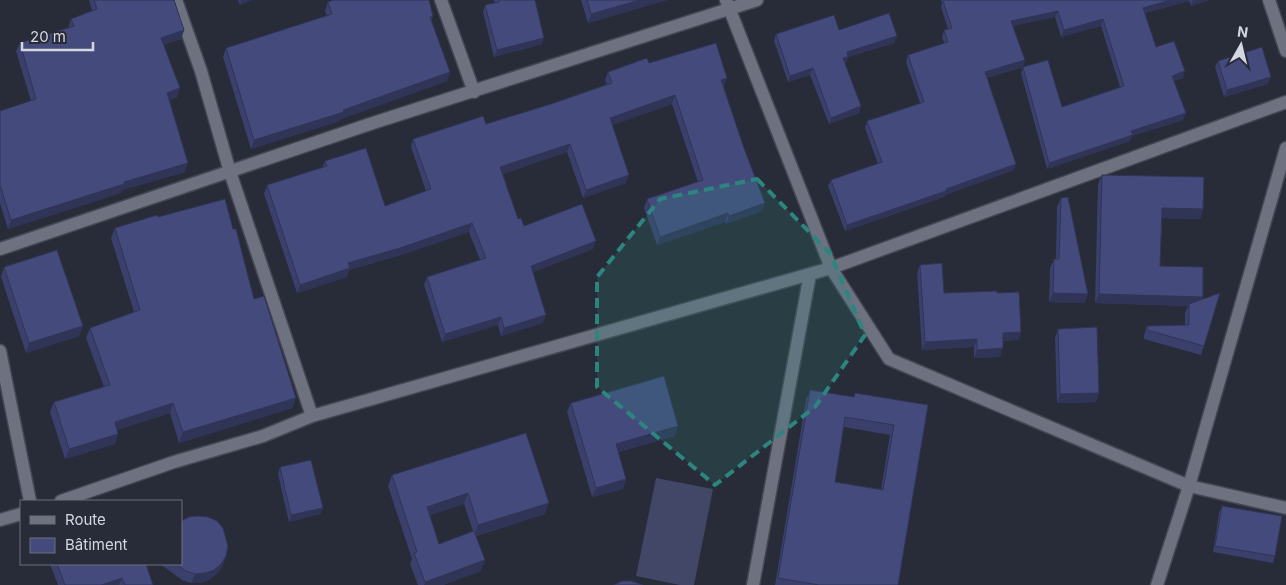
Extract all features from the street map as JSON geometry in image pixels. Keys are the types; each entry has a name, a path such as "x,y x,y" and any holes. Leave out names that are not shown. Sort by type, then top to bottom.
{"street":[{"path":"176,0 201,71 230,172 312,416"},
{"path":"441,0 474,92"},
{"path":"0,249 376,122 474,92 727,4 757,0"},
{"path":"1270,0 1286,51"},
{"path":"727,4 831,268 889,359 1188,486 1286,508"},
{"path":"64,500 174,462 263,436 312,416 831,268 1286,102"},
{"path":"1157,585 1188,486 1286,148"},
{"path":"752,585 810,274"},
{"path":"0,351 30,500"},
{"path":"0,520 20,514"}],"highlighted area":[{"path":"757,179 830,253 865,335 815,407 715,485 597,387 597,277 660,199"}],"shaded area":[{"path":"656,478 713,489 694,585 680,585 636,576"}],"building":[{"path":"94,0 174,0 184,30 161,38 180,88 167,93 188,163 124,182 124,184 11,220 0,185 0,111 36,99 20,43 74,26 71,19 97,9"},
{"path":"334,0 429,0 433,16 430,17 450,72 343,110 344,112 254,140 226,48 332,14 328,2"},
{"path":"499,0 535,0 544,38 497,50 485,5 499,2"},
{"path":"587,0 640,0 591,14"},
{"path":"1171,0 1143,8 1156,47 1174,41 1185,71 1172,76 1186,113 1131,131 1133,135 1049,163 1023,67 1048,60 1062,107 1124,86 1103,19 1064,30 1058,11 1011,21 1025,60 985,72 1016,164 946,189 946,191 847,225 831,180 882,162 867,121 924,102 908,55 948,42 944,30 952,28 943,1"},
{"path":"889,13 897,36 847,52 848,57 843,58 861,106 831,118 813,68 790,76 776,34 834,15 839,30"},
{"path":"716,43 727,78 721,80 765,203 729,216 728,213 660,237 647,199 703,180 675,95 610,118 629,175 586,190 570,144 500,167 518,219 521,218 524,226 582,204 596,241 531,266 546,315 504,328 501,317 445,334 427,277 486,258 472,223 400,248 348,263 350,268 300,285 267,185 327,166 325,161 366,148 385,206 431,189 413,139 483,116 486,124 551,104 612,83 608,72 647,58 649,63"},
{"path":"1262,47 1271,77 1227,90 1218,61"},
{"path":"1102,175 1204,177 1203,209 1162,208 1160,266 1203,267 1203,297 1099,294"},
{"path":"1068,197 1088,294 1053,293 1054,259 1059,259 1061,198"},
{"path":"225,199 233,229 236,229 254,299 264,296 296,398 183,432 173,403 115,422 118,434 69,449 54,402 110,385 90,328 140,310 115,228 157,215 158,217"},
{"path":"57,250 83,326 29,343 4,267"},
{"path":"942,263 944,293 1019,292 1021,332 1003,333 1003,348 977,350 977,339 925,342 920,265"},
{"path":"1220,293 1204,346 1147,330 1147,326 1189,325 1189,304"},
{"path":"1097,327 1099,393 1060,394 1058,329"},
{"path":"664,376 678,426 616,444 626,479 596,488 571,403"},
{"path":"810,390 854,397 855,393 928,405 898,585 819,585 778,578","holes":["845,417 894,425 883,490 835,482"]},
{"path":"526,433 549,503 478,525 468,493 427,507 439,544 474,531 485,560 425,582 414,553 417,552 392,475"},
{"path":"311,460 323,508 291,515 280,467"},
{"path":"1222,506 1282,516 1275,556 1215,546"},
{"path":"189,517 208,517 217,521 223,528 228,546 226,556 214,570 195,574 177,565 182,565 182,520"},
{"path":"57,565 146,565 153,585 125,585 122,578 101,585 65,585"},
{"path":"622,581 631,581 643,585 614,585"}]}
